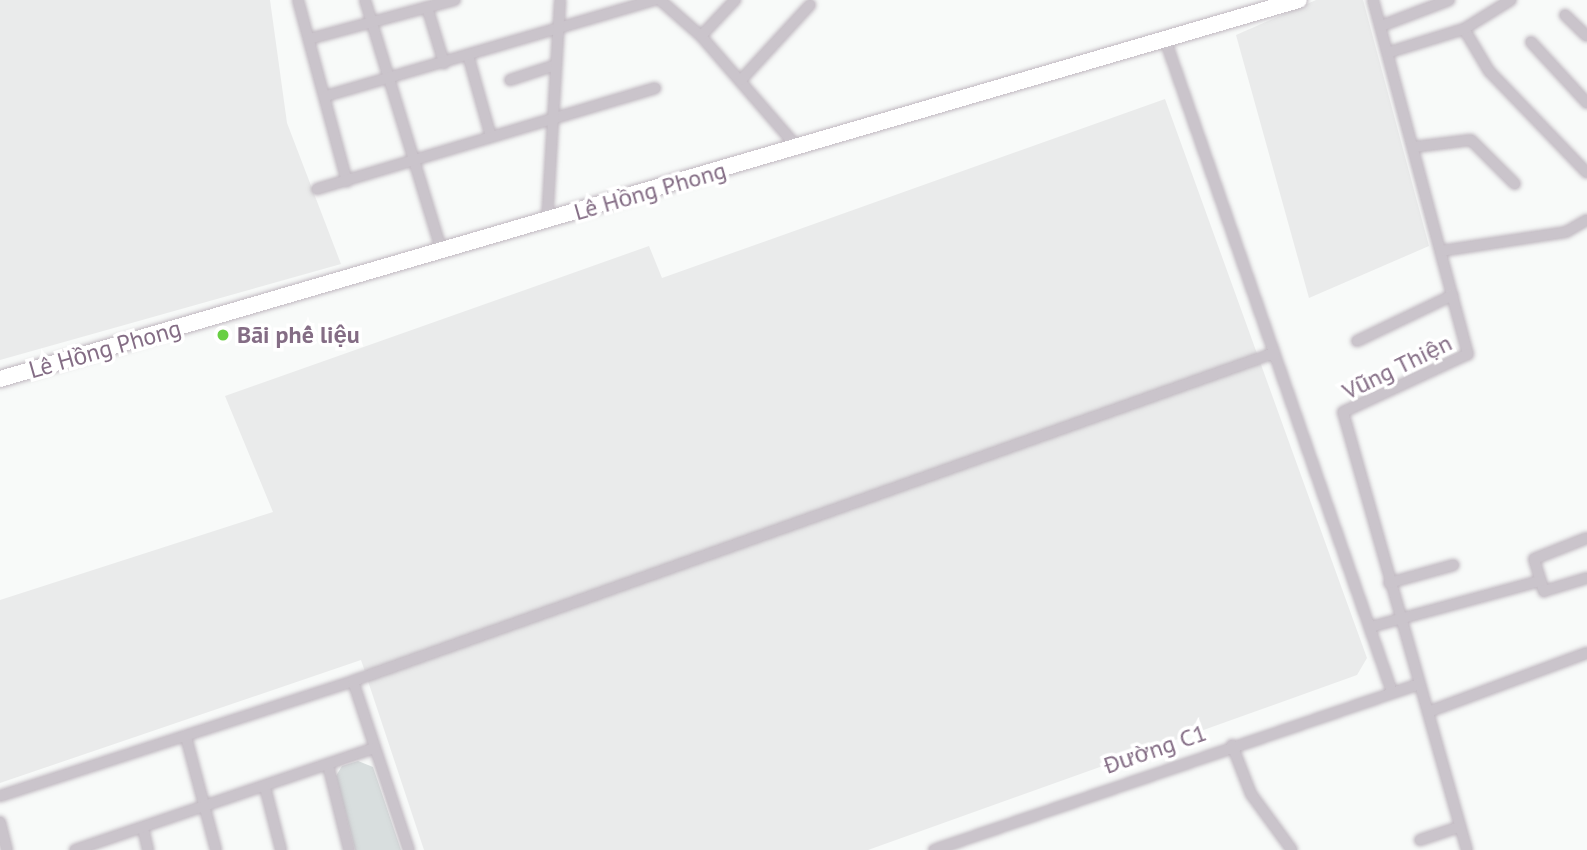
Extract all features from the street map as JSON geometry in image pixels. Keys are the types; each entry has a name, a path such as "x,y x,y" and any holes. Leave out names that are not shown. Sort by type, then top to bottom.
{"main road":[{"name":"Lê Hồng Phong","path":"0,379 1166,42 1257,7 1299,0"}],"street":[{"path":"298,0 347,181"},
{"path":"365,0 442,252"},
{"path":"309,39 372,20 456,0"},
{"path":"547,221 560,0"},
{"path":"326,96 390,80 654,0"},
{"path":"660,0 701,36 798,148"},
{"path":"701,36 735,0"},
{"name":"Vũng Thiện","path":"1373,0 1390,52 1468,356 1343,412 1398,621 1428,712 1467,850"},
{"path":"1381,26 1426,4 1449,0"},
{"path":"1390,52 1464,29 1511,0"},
{"path":"741,80 810,5"},
{"path":"427,7 444,63"},
{"path":"1565,15 1587,36"},
{"path":"1464,29 1489,71 1587,173"},
{"path":"1166,42 1274,353 1374,626 1391,689"},
{"path":"1531,42 1587,103"},
{"path":"468,55 491,137"},
{"path":"510,80 556,65"},
{"path":"317,189 655,88"},
{"path":"1414,146 1471,139 1515,184"},
{"path":"1441,251 1566,232 1587,220"},
{"path":"1357,341 1453,295"},
{"path":"0,796 354,681 1274,353"},
{"path":"1587,538 1535,554 1544,591 1587,578"},
{"path":"1389,583 1454,565"},
{"path":"1374,626 1540,581"},
{"path":"1428,712 1587,653"},
{"path":"354,681 409,850"},
{"name":"Đường C1","path":"934,850 1391,689 1419,684"},
{"path":"186,737 216,850"},
{"path":"1232,745 1251,794 1292,850"},
{"path":"79,849 375,748"},
{"path":"328,765 348,850"},
{"path":"265,787 281,850"},
{"path":"0,822 8,850"},
{"path":"1420,840 1459,827"},
{"path":"143,828 149,850"}],"shaded area":[{"path":"0,0 270,0 287,123 341,264 0,360"},
{"path":"1316,0 1363,0 1429,246 1309,298 1236,35"},
{"path":"1165,99 1367,658 1357,675 868,850 424,850 361,660 0,783 0,600 273,512 225,396 649,246 662,278"},
{"path":"358,761 373,767 401,850 355,850 336,776 342,766"}],"place":[{"name":"Bãi phế liệu","path":"223,335"}]}
